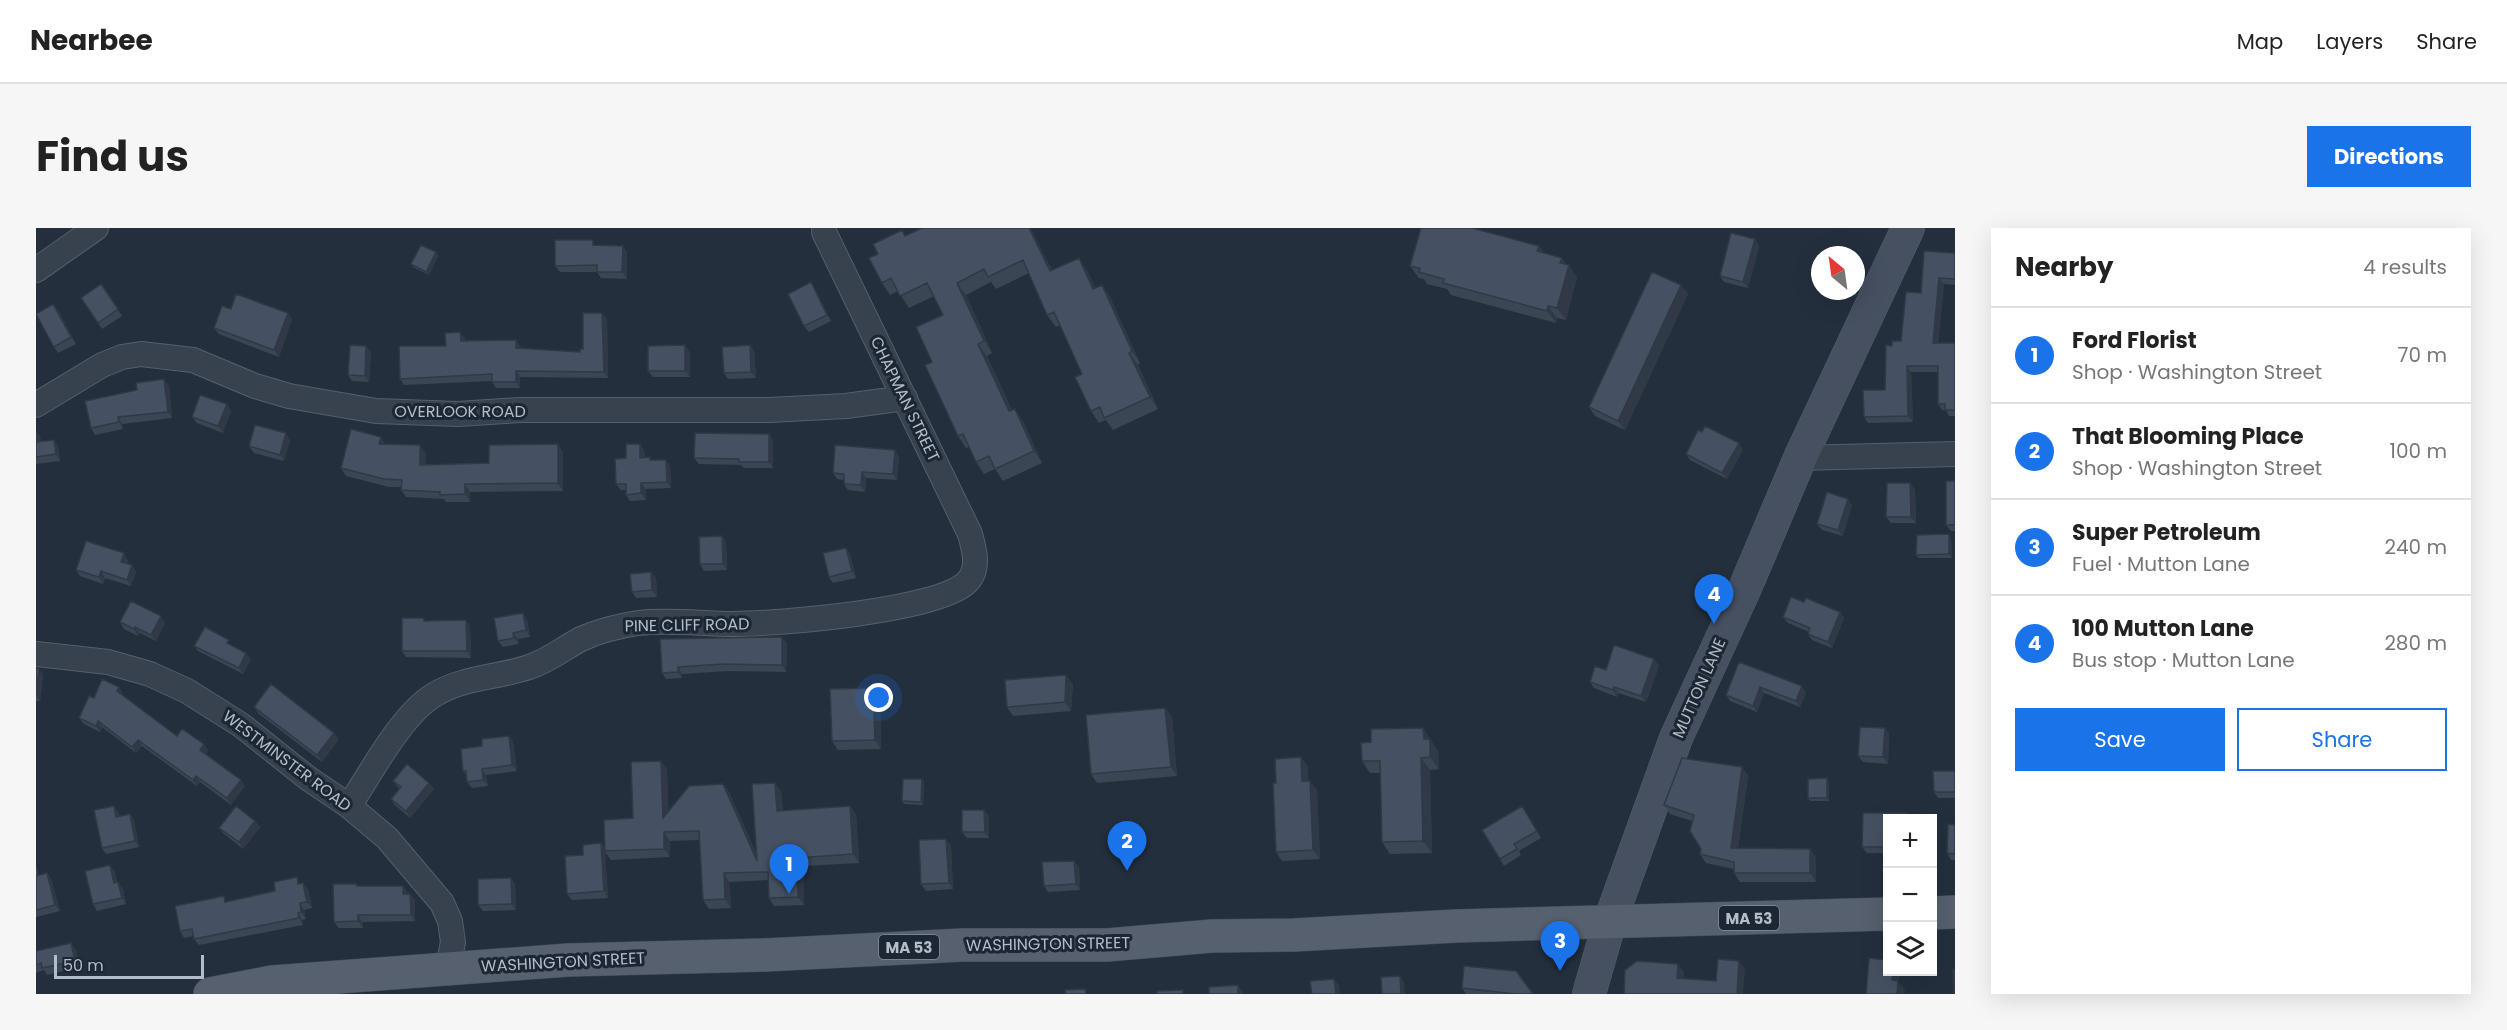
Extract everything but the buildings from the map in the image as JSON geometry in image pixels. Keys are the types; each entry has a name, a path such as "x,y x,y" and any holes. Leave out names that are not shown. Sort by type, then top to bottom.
{"main road":[{"path":"1937,913 1955,912"},
{"name":"WASHINGTON STREET","path":"210,994 272,982 568,960 765,955 963,945 1107,945 1212,936 1610,921 1883,914"}],"street":[{"path":"36,270 96,228"},
{"name":"MUTTON LANE","path":"1589,994 1610,921 1676,738 1800,458 1908,228"},
{"name":"CHAPMAN STREET","path":"824,232 970,534 975,560 974,570"},
{"name":"OVERLOOK ROAD","path":"36,405 102,365 122,357 141,354 193,360 255,386 289,396 376,411 459,414 520,410 769,410 846,406 905,398"},
{"path":"1800,458 1955,454"},
{"name":"PINE CLIFF ROAD","path":"349,806 414,709 454,683 503,675 532,667 583,639 613,627 641,623 776,622 884,609 952,592 969,580 974,570"},
{"name":"WESTMINSTER ROAD","path":"36,654 108,662 150,674 187,691 241,725 309,779 349,806 387,838 442,903 450,921 453,942 448,968"}],"place":[{"name":"100 Mutton Lane","path":"1714,624"},
{"name":"That Blooming Place","path":"1127,871"},
{"name":"Ford Florist","path":"789,894"},
{"name":"Super Petroleum","path":"1560,971"}]}
